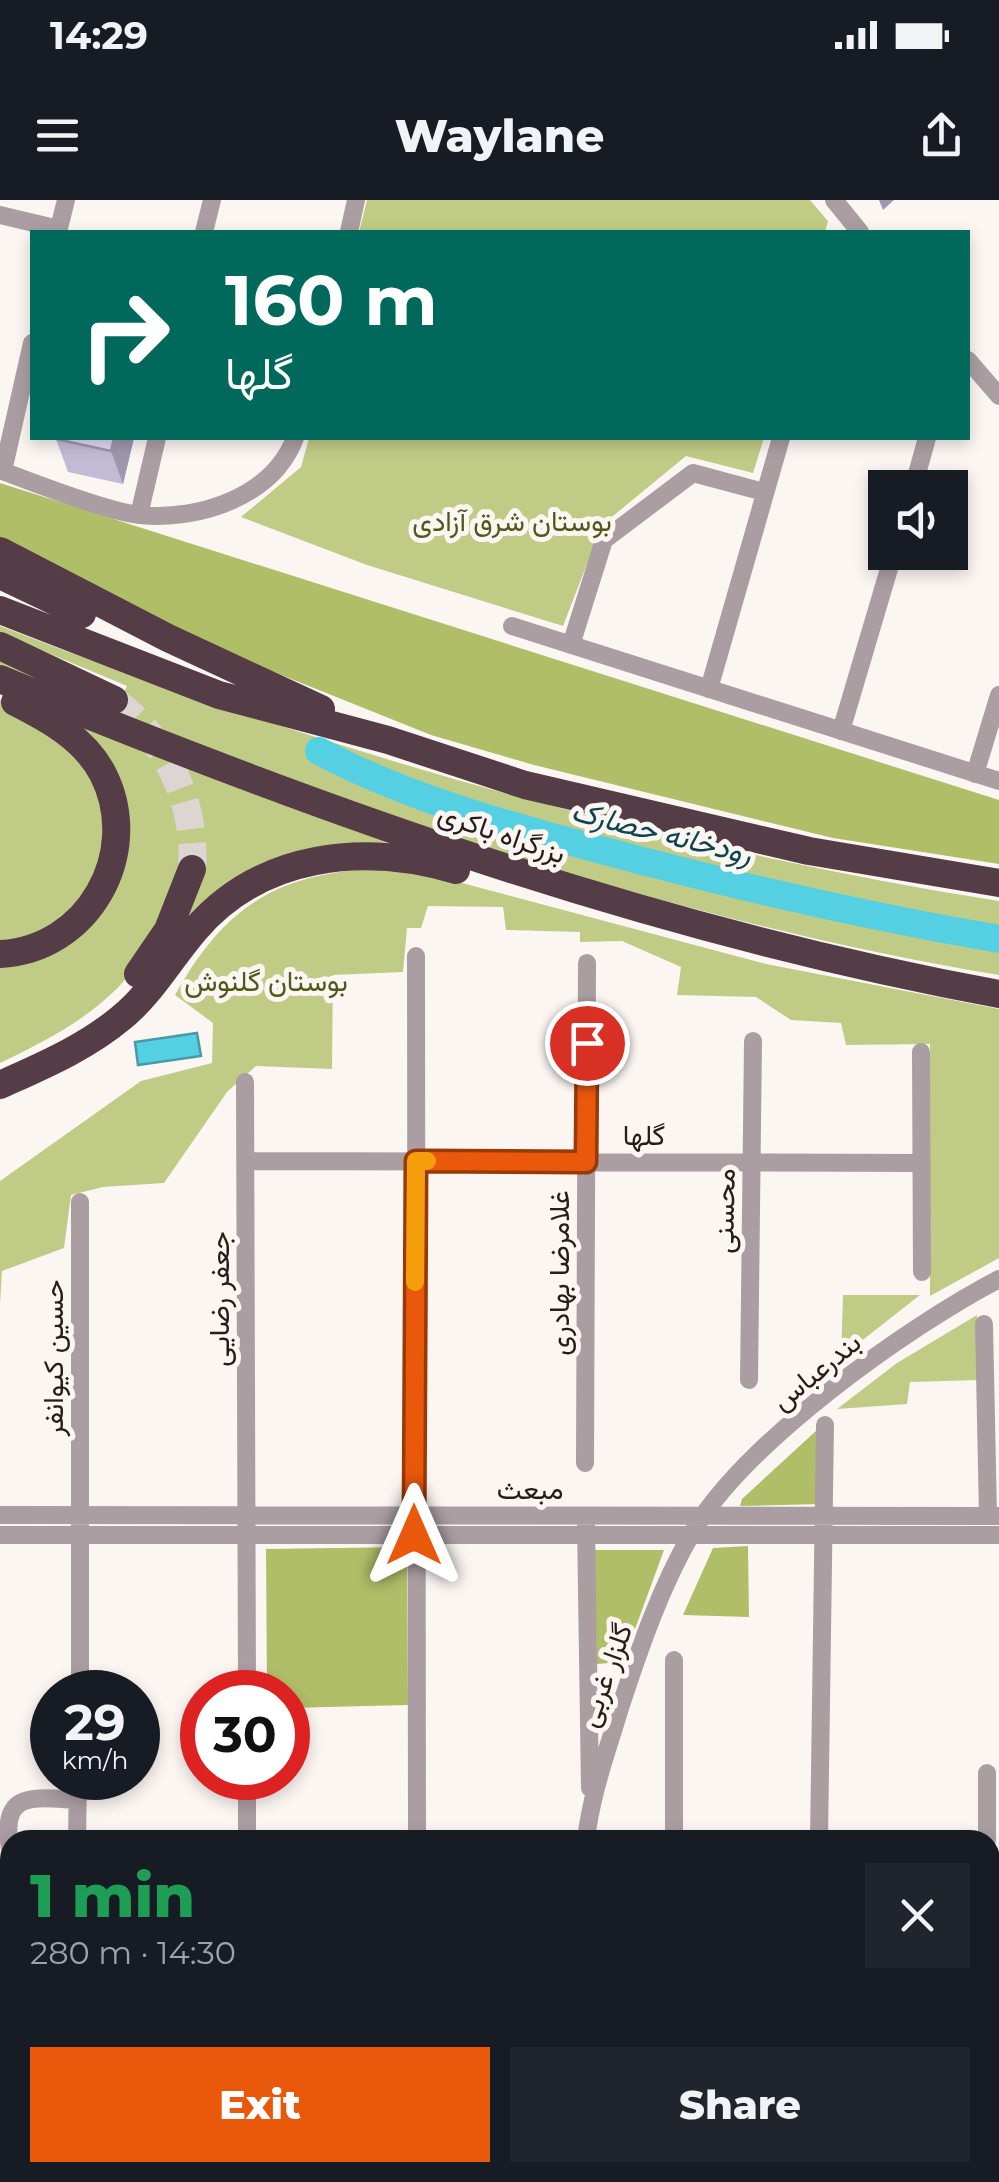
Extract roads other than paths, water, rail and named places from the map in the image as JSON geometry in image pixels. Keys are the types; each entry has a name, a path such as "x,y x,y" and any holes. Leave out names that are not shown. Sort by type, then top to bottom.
{"highway":[{"path":"0,551 252,678 388,740"},
{"path":"0,575 143,640 252,678"},
{"name":"بزرگراه باکری","path":"0,610 219,696 388,740 525,785 810,851 999,883"},
{"path":"0,646 114,700"},
{"name":"بزرگراه باکری","path":"0,679 236,774 596,900 742,938 999,994"},
{"path":"0,696 46,718 82,746 104,776 116,826 110,871 83,917 43,945 0,954"},
{"path":"0,1085 89,1042 112,1025 150,990 212,913 260,881 298,864 343,855 384,854 419,859 494,882 596,900"},
{"path":"0,1073 84,1024 123,992 168,930 192,869"}],"street":[{"path":"59,230 66,200"},
{"path":"204,230 212,200"},
{"path":"349,230 356,200"},
{"path":"834,200 849,221"},
{"path":"0,216 55,230"},
{"path":"30,352 1,471 140,515 185,513 244,498 287,459 294,440"},
{"path":"970,362 999,396"},
{"path":"140,515 157,440"},
{"path":"709,689 780,440"},
{"path":"918,470 926,440"},
{"path":"571,645 604,540 693,473 764,492"},
{"path":"842,731 889,570"},
{"path":"512,626 999,782"},
{"path":"975,774 999,694"},
{"path":"416,956 417,1830"},
{"name":"غلامرضا بهادری","path":"585,1463 587,964"},
{"name":"محسنی","path":"749,1380 753,1042"},
{"path":"921,1052 922,1272"},
{"name":"جعفر رضایی","path":"245,1082 247,1670"},
{"name":"گلها","path":"246,1160 922,1163"},
{"name":"حسین کیوانفر","path":"80,1202 80,1670"},
{"name":"بندرعباس","path":"692,1534 754,1457 913,1330 999,1278"},
{"path":"984,1324 993,1516"},
{"path":"819,1830 822,1535 826,1516 824,1425"},
{"name":"مبعث","path":"0,1515 82,1514 247,1526"},
{"name":"مبعث","path":"586,1526 706,1514 993,1516"},
{"name":"مبعث","path":"0,1535 83,1535 247,1526 586,1526 692,1534 999,1535"},
{"path":"586,1526 590,1804"},
{"name":"گلزار غربی","path":"587,1830 590,1804 636,1660 692,1534"},
{"path":"674,1660 674,1830"},
{"path":"986,1772 987,1830"},
{"path":"6,1830 5,1823 14,1806 30,1797"},
{"path":"77,1830 78,1800"},
{"path":"247,1800 247,1830"}],"water":[{"path":"197,1033 201,1056 138,1065 135,1042"}],"waterway":[{"name":"رودخانه حصارک","path":"319,751 423,797 532,831 752,888 999,939"}],"tunnel":[{"path":"114,700 149,734 174,774 189,820 192,869"}],"park label":[{"name":"بوستان شرق آزادی","path":"512,521"},
{"name":"بوستان گلنوش","path":"266,981"}]}
